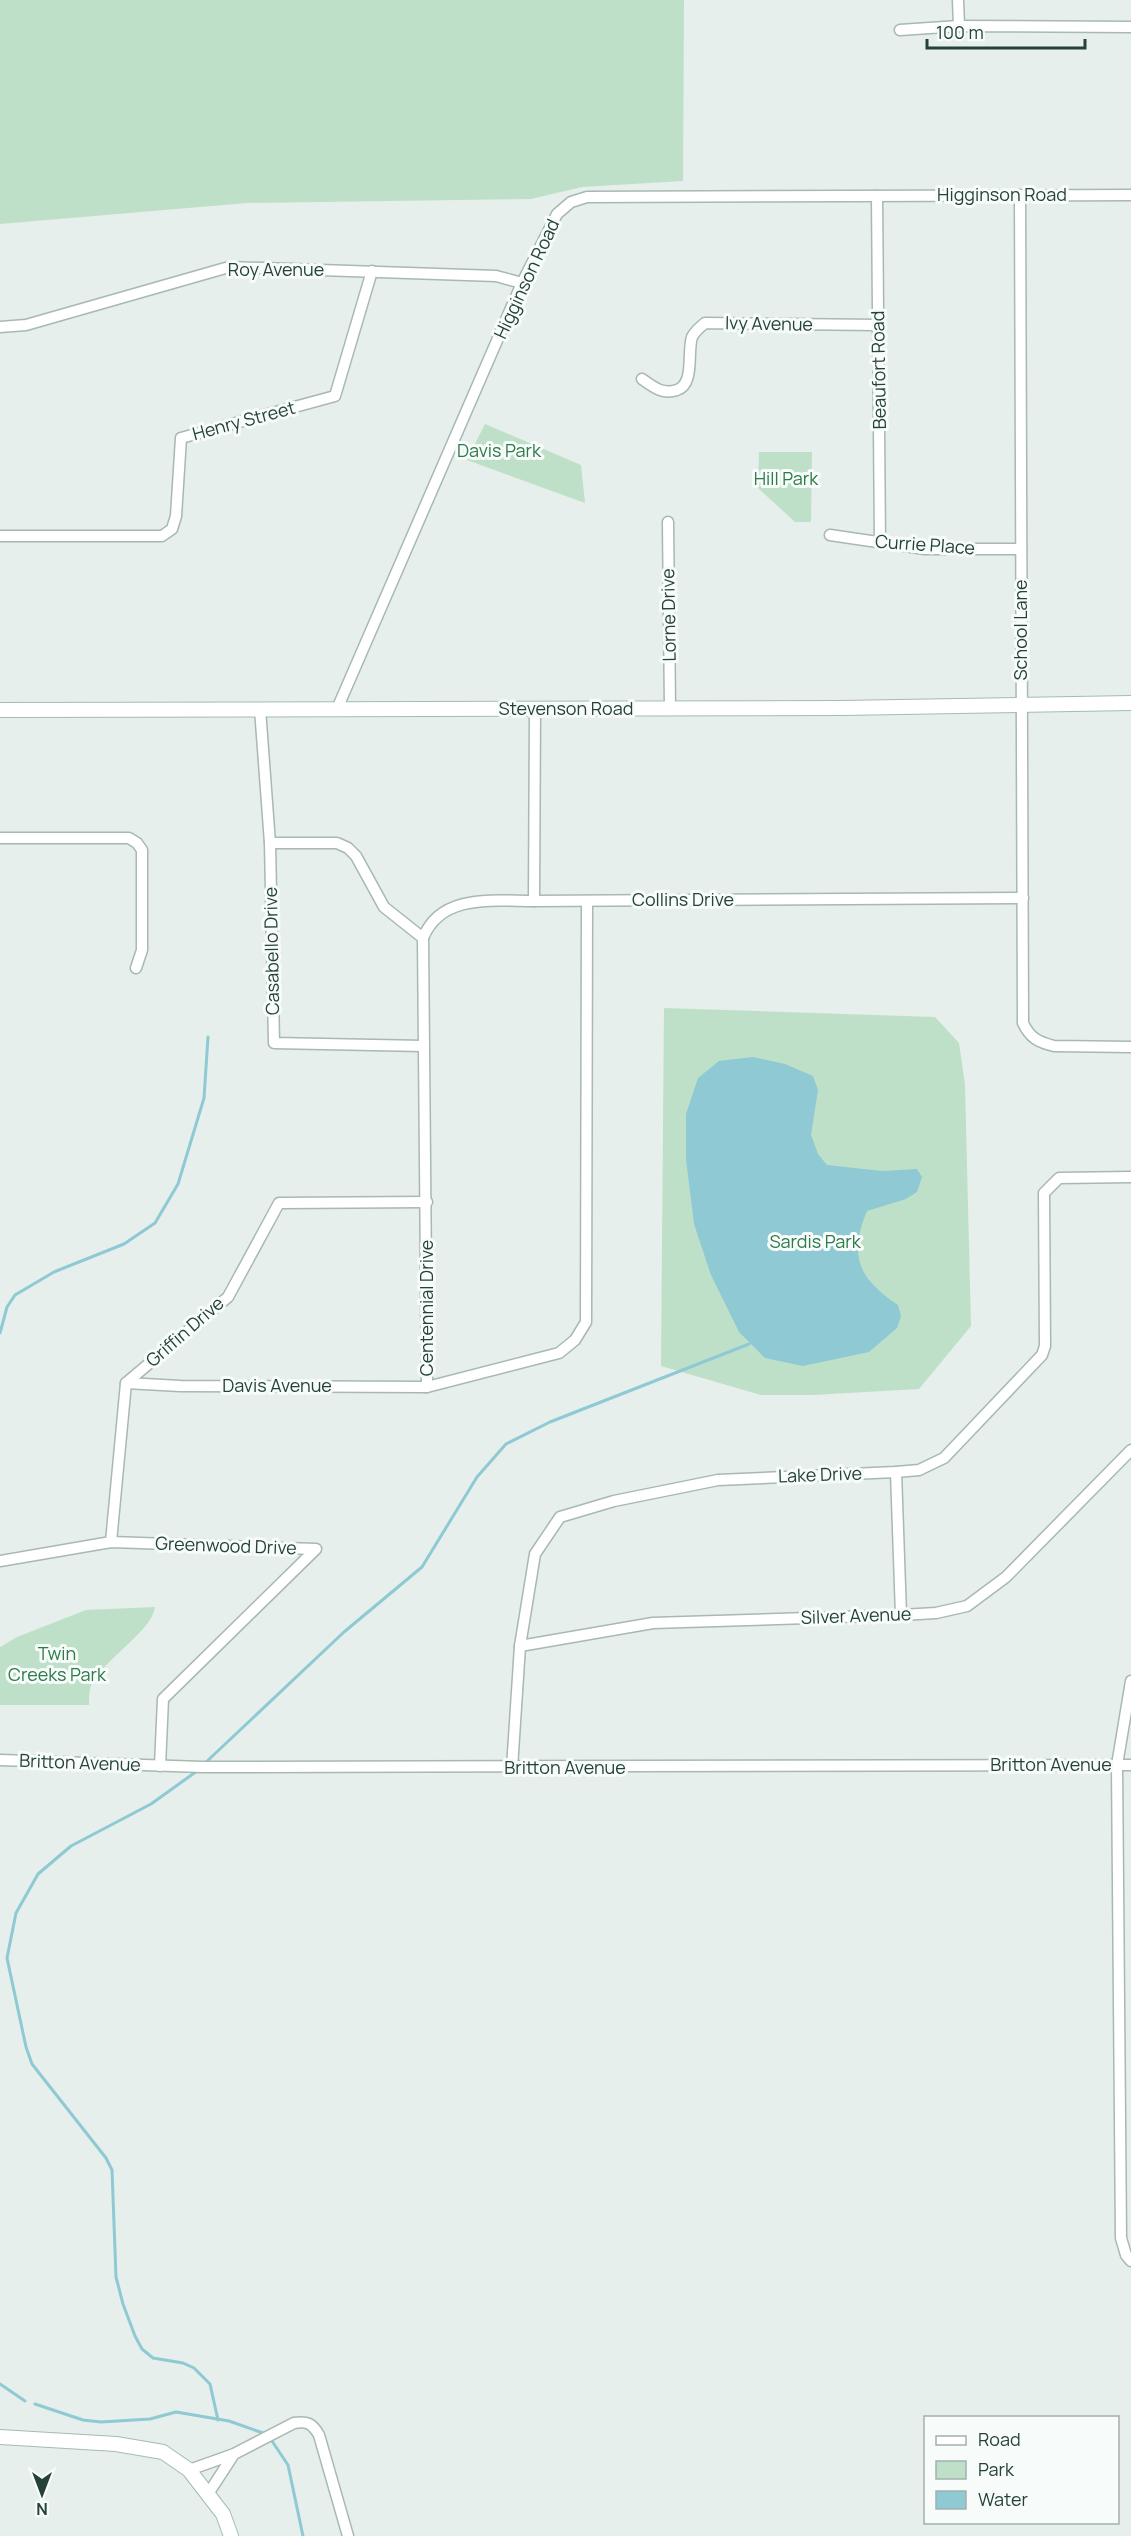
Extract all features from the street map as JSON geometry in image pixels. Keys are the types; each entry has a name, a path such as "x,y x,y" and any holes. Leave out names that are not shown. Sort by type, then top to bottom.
{"street":[{"path":"958,0 959,26"},
{"path":"900,30 959,26 1131,27"},
{"name":"School Lane","path":"1020,195 1023,1023 1033,1039 1054,1046 1131,1047"},
{"name":"Higginson Road","path":"337,709 522,283 557,214 571,202 587,197 1131,195"},
{"name":"Beaufort Road","path":"877,196 880,544"},
{"name":"Roy Avenue","path":"0,327 26,325 229,267 496,276 522,283"},
{"name":"Henry Street","path":"0,536 162,536 172,529 176,516 181,438 335,396 372,272"},
{"name":"Ivy Avenue","path":"642,380 657,390 673,391 683,388 687,381 692,338 696,330 705,323 878,325"},
{"name":"Lorne Drive","path":"668,522 670,709"},
{"name":"Currie Place","path":"830,535 926,549 1021,549"},
{"name":"Stevenson Road","path":"0,710 842,708 1131,703"},
{"path":"270,843 337,843 348,848 356,856 384,907 423,938 428,926 449,908 475,901 534,901 535,709"},
{"name":"Casabello Drive","path":"260,710 270,843 274,1043 423,1046"},
{"path":"0,838 129,838 137,843 142,850 142,950 136,968"},
{"name":"Collins Drive","path":"534,901 1023,898"},
{"name":"Centennial Drive","path":"423,938 427,1387 559,1353 574,1340 586,1322 587,901"},
{"name":"Lake Drive","path":"512,1768 520,1646 535,1554 560,1517 614,1501 718,1480 919,1470 944,1458 1042,1355 1045,1346 1044,1193 1059,1178 1131,1177"},
{"name":"Griffin Drive","path":"126,1383 228,1297 279,1203 427,1202"},
{"path":"111,1542 126,1383"},
{"name":"Davis Avenue","path":"126,1383 180,1386 427,1387"},
{"name":"Silver Avenue","path":"520,1646 653,1623 901,1615 936,1613 967,1606 1006,1577 1131,1450"},
{"path":"896,1472 901,1615"},
{"name":"Greenwood Drive","path":"0,1561 111,1542 315,1549 163,1699 160,1766"},
{"path":"1131,1681 1117,1765 1121,2238 1126,2255 1131,2261"},
{"name":"Britton Avenue","path":"0,1760 160,1766 512,1768 1131,1765"},
{"path":"189,2470 234,2454 294,2422 304,2421 313,2425 319,2435 348,2536"},
{"path":"0,2437 116,2444 163,2452 189,2470 224,2514 231,2536"},
{"path":"208,2494 234,2454"}],"green space":[{"path":"0,0 684,0 683,181 582,187 531,199 247,203 0,224"},
{"name":"Davis Park","path":"485,424 581,465 585,503 467,460"},
{"name":"Hill Park","path":"759,452 812,452 811,522 795,522 758,488"},
{"name":"Sardis Park","path":"664,1008 935,1017 959,1043 965,1085 971,1326 919,1389 813,1395 761,1395 661,1366"},
{"name":"Twin Creeks Park","path":"155,1607 152,1616 137,1636 97,1676 90,1688 89,1705 0,1705 0,1647 17,1637 86,1610"}],"water":[{"path":"753,1057 785,1064 813,1076 818,1090 811,1135 818,1154 827,1165 882,1171 917,1169 922,1177 917,1192 906,1199 867,1211 861,1227 858,1254 861,1265 874,1286 898,1305 901,1316 897,1328 869,1352 803,1366 765,1358 739,1332 711,1275 694,1224 686,1159 686,1114 698,1078 719,1061"}],"waterway":[{"path":"0,1333 7,1307 15,1295 54,1272 124,1244 155,1223 178,1184 204,1098 208,1037"},
{"path":"204,1764 344,1632 422,1567 477,1477 506,1444 550,1422 749,1344"},
{"path":"197,1771 151,1804 71,1846 38,1874 16,1913 7,1958 26,2047 32,2064 106,2158 112,2170 116,2277 135,2336 142,2349 153,2358 183,2363 194,2368 210,2384 218,2420"},
{"path":"0,2384 25,2401"},
{"path":"35,2404 83,2420 101,2422 150,2419 176,2412 229,2421 263,2433 272,2441 288,2465 303,2536"}]}
